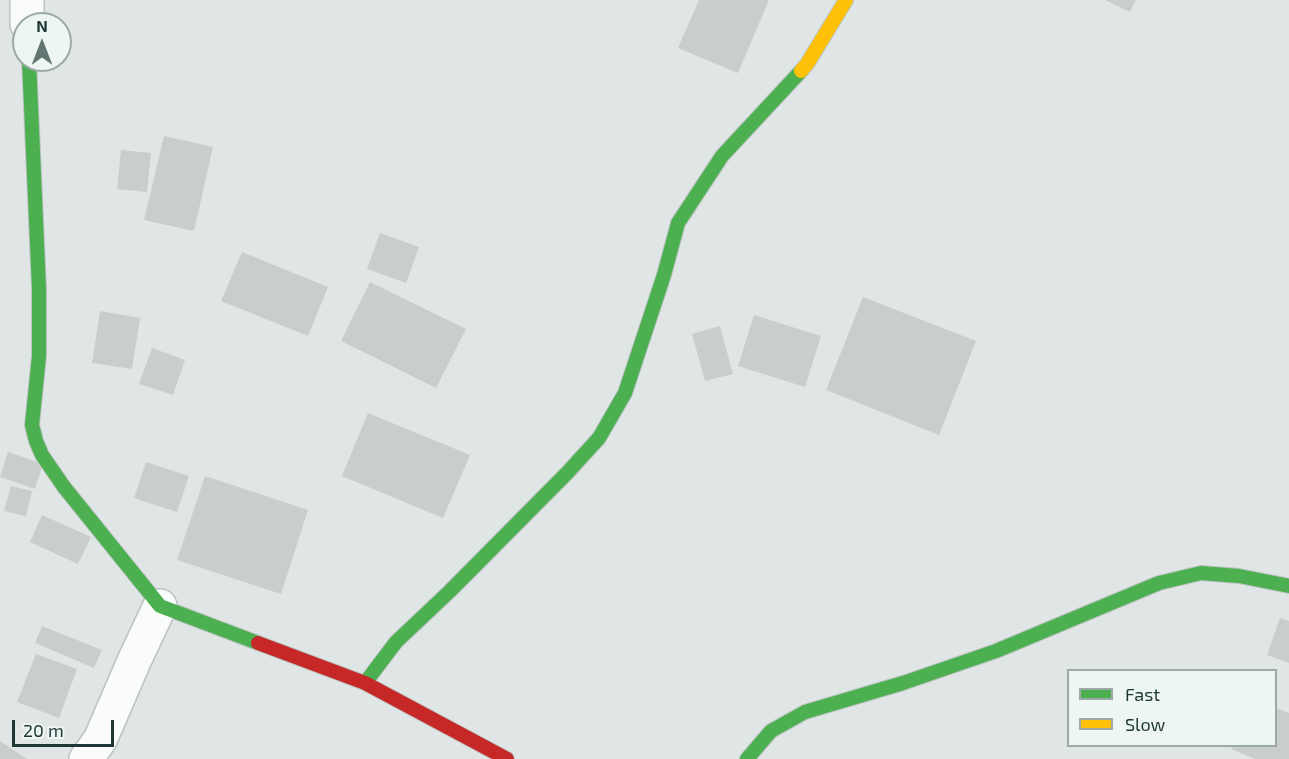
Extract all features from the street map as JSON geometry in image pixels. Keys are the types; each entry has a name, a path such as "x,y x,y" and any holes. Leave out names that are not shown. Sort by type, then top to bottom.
{"street":[{"path":"364,683 396,642 526,515 599,438 625,393 664,275 678,224 722,156 807,64 846,0"},
{"path":"30,72 39,289 39,356 32,425 42,455 64,487 160,606 364,683 507,759"},
{"path":"747,759 771,731 805,712 903,683 996,651 1159,583 1201,573 1239,576 1289,586"},
{"path":"86,759 100,740 160,606"}],"building":[{"path":"699,0 769,0 738,73 678,48"},
{"path":"1105,0 1136,0 1130,12"},
{"path":"164,136 213,147 194,231 144,220"},
{"path":"121,150 151,153 147,192 117,189"},
{"path":"380,233 419,247 406,283 367,269"},
{"path":"242,252 328,287 308,336 221,301"},
{"path":"370,282 466,329 436,388 341,341"},
{"path":"863,297 976,341 939,435 826,390"},
{"path":"100,311 140,318 132,369 92,363"},
{"path":"754,315 821,336 805,387 738,366"},
{"path":"720,326 733,374 705,381 692,334"},
{"path":"152,348 185,360 173,395 139,384"},
{"path":"368,413 470,455 443,518 342,476"},
{"path":"8,452 43,464 35,489 0,477"},
{"path":"146,462 189,476 177,512 134,498"},
{"path":"205,476 308,510 281,594 177,560"},
{"path":"11,486 32,491 26,516 4,511"},
{"path":"42,515 91,537 78,564 30,542"},
{"path":"1280,618 1289,621 1289,663 1267,655"},
{"path":"42,626 102,650 94,668 35,643"},
{"path":"36,654 77,669 59,718 17,702"},
{"path":"1277,708 1289,713 1289,759 1255,759 1231,749 1232,747 1277,747"},
{"path":"0,741 27,759 0,759"}],"traffic: fast":[{"path":"365,683 396,642 450,591 599,438 625,393 664,275 678,223 722,156 801,71"},
{"path":"30,72 39,289 39,356 32,425 36,441 42,455 64,487 160,606 258,643"},
{"path":"747,759 771,731 805,712 903,683 996,651 1159,583 1201,573 1239,576 1289,586"}],"traffic: slow":[{"path":"801,71 846,0"}],"traffic: jam":[{"path":"258,643 365,683 507,759"}]}
